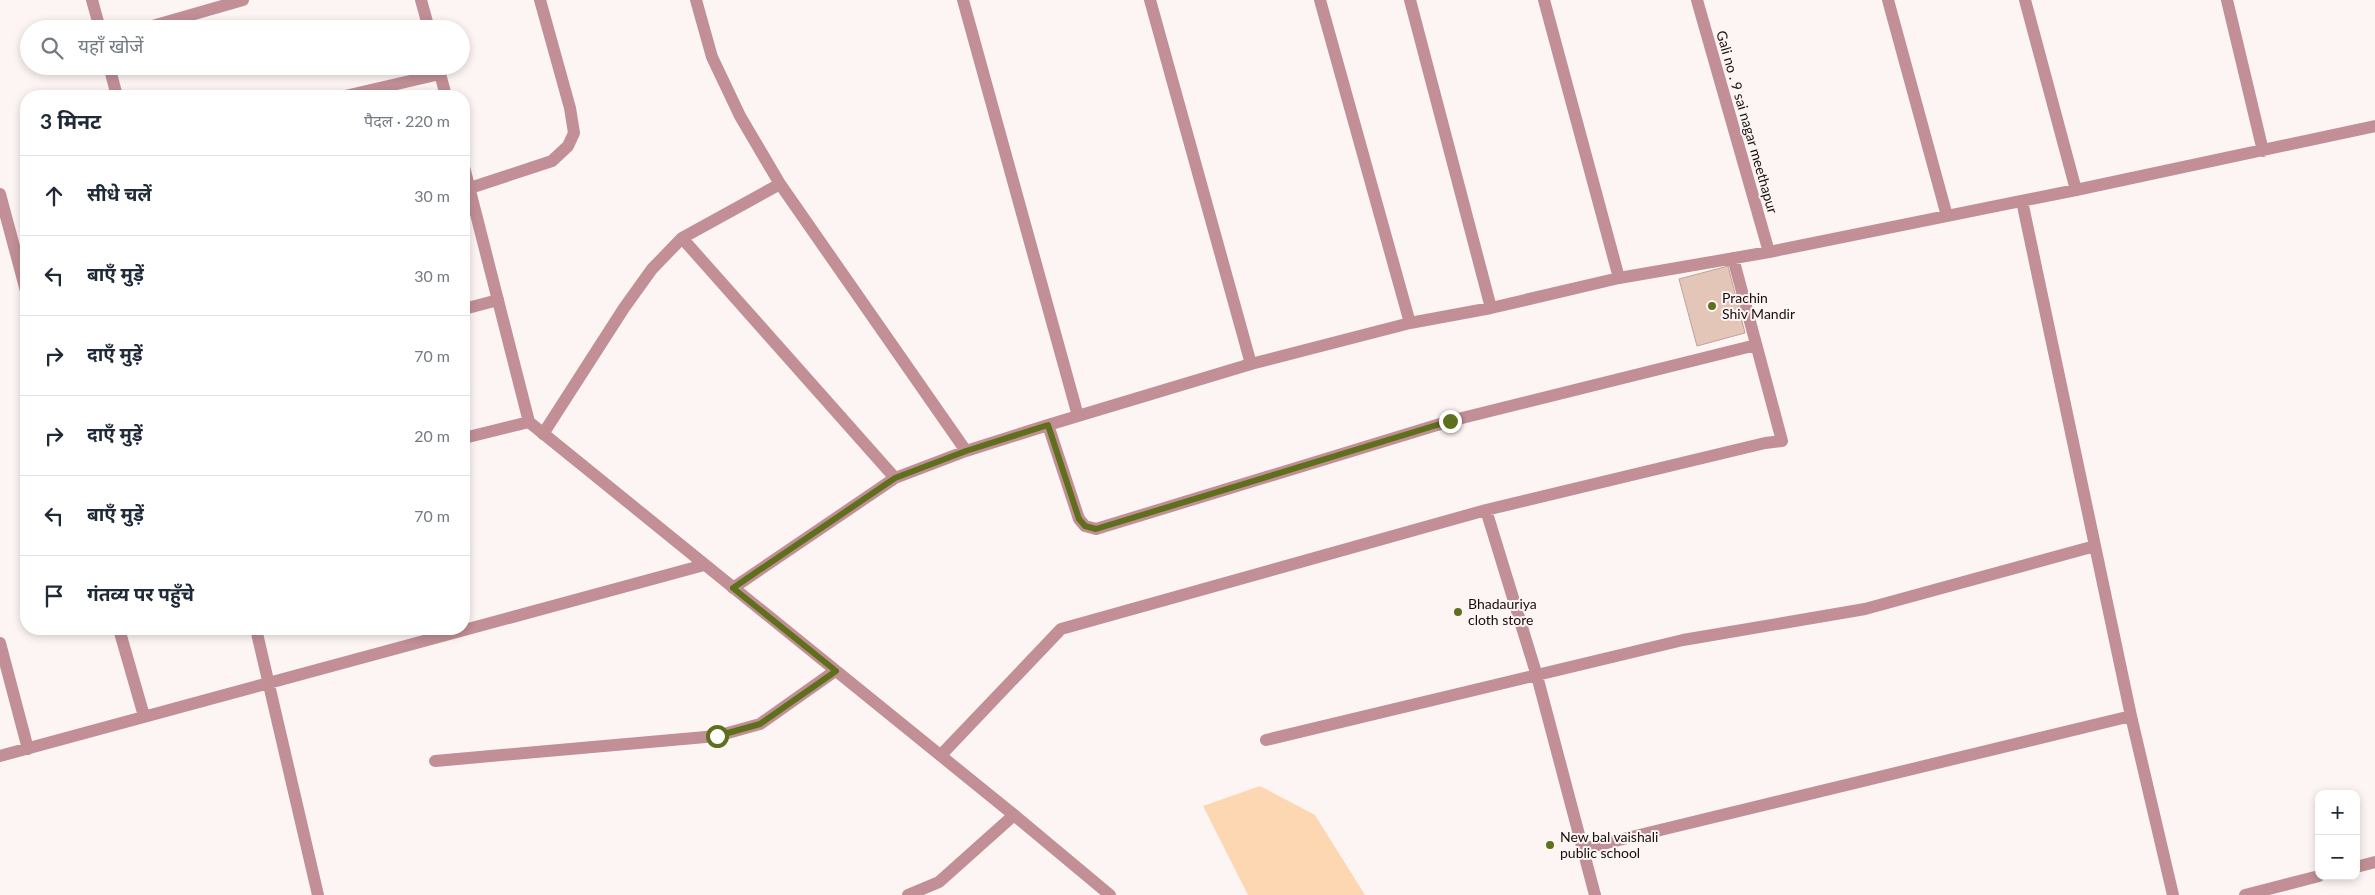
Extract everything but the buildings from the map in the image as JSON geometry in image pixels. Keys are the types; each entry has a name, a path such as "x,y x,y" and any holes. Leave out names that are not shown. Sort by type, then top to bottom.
{"street":[{"path":"92,0 98,20"},
{"path":"173,20 243,0"},
{"path":"421,0 426,20"},
{"path":"470,188 552,161 568,146 574,133 570,108 540,0"},
{"path":"696,0 712,57 740,116 780,184 966,451"},
{"path":"963,0 1078,416"},
{"path":"1150,0 1251,364"},
{"path":"1320,0 1410,322"},
{"path":"1410,0 1491,308"},
{"path":"1544,0 1619,278"},
{"name":"Gali no . 9 sai nagar meethapur","path":"1697,0 1769,252"},
{"path":"1888,0 1947,216"},
{"path":"2025,0 2076,190"},
{"path":"2227,0 2263,151"},
{"path":"111,75 115,90"},
{"path":"367,90 421,75"},
{"path":"440,75 444,90"},
{"path":"733,588 895,478 966,451 1251,364 1410,322 1491,308 1619,278 1769,252 2076,190 2375,126"},
{"path":"543,434 624,308 652,269 682,238 780,184"},
{"path":"0,194 20,269"},
{"path":"2022,200 2131,716 2173,895"},
{"path":"470,203 498,300 529,422 1110,895"},
{"path":"682,238 895,478"},
{"path":"941,756 1062,629 1486,510 1782,440 1733,258"},
{"path":"470,307 498,300"},
{"path":"1048,425 1079,519 1085,526 1096,529 1450,421 1756,345"},
{"path":"470,437 529,422"},
{"path":"1486,510 1537,676 1595,895"},
{"path":"1266,740 1683,640 1865,609 2095,546"},
{"path":"470,629 704,566"},
{"path":"121,635 144,716"},
{"path":"258,635 318,895"},
{"path":"0,756 448,635"},
{"path":"0,643 28,748"},
{"path":"435,761 717,736 760,724 836,671"},
{"path":"1582,849 2131,716"},
{"path":"908,895 939,882 1014,815"},
{"path":"2360,866 2375,862"},
{"path":"2245,895 2315,877"}],"shaded area":[{"path":"1260,786 1315,815 1365,895 1248,895 1203,806"}],"place":[{"name":"Prachin Shiv Mandir","path":"1712,306"},
{"name":"Bhadauriya cloth store","path":"1458,612"},
{"name":"New bal vaishali public school","path":"1550,845"}],"route":[{"path":"717,736 760,724 836,671 733,588 895,478 966,451 1048,425 1079,519 1090,529 1096,529 1450,421"}]}
